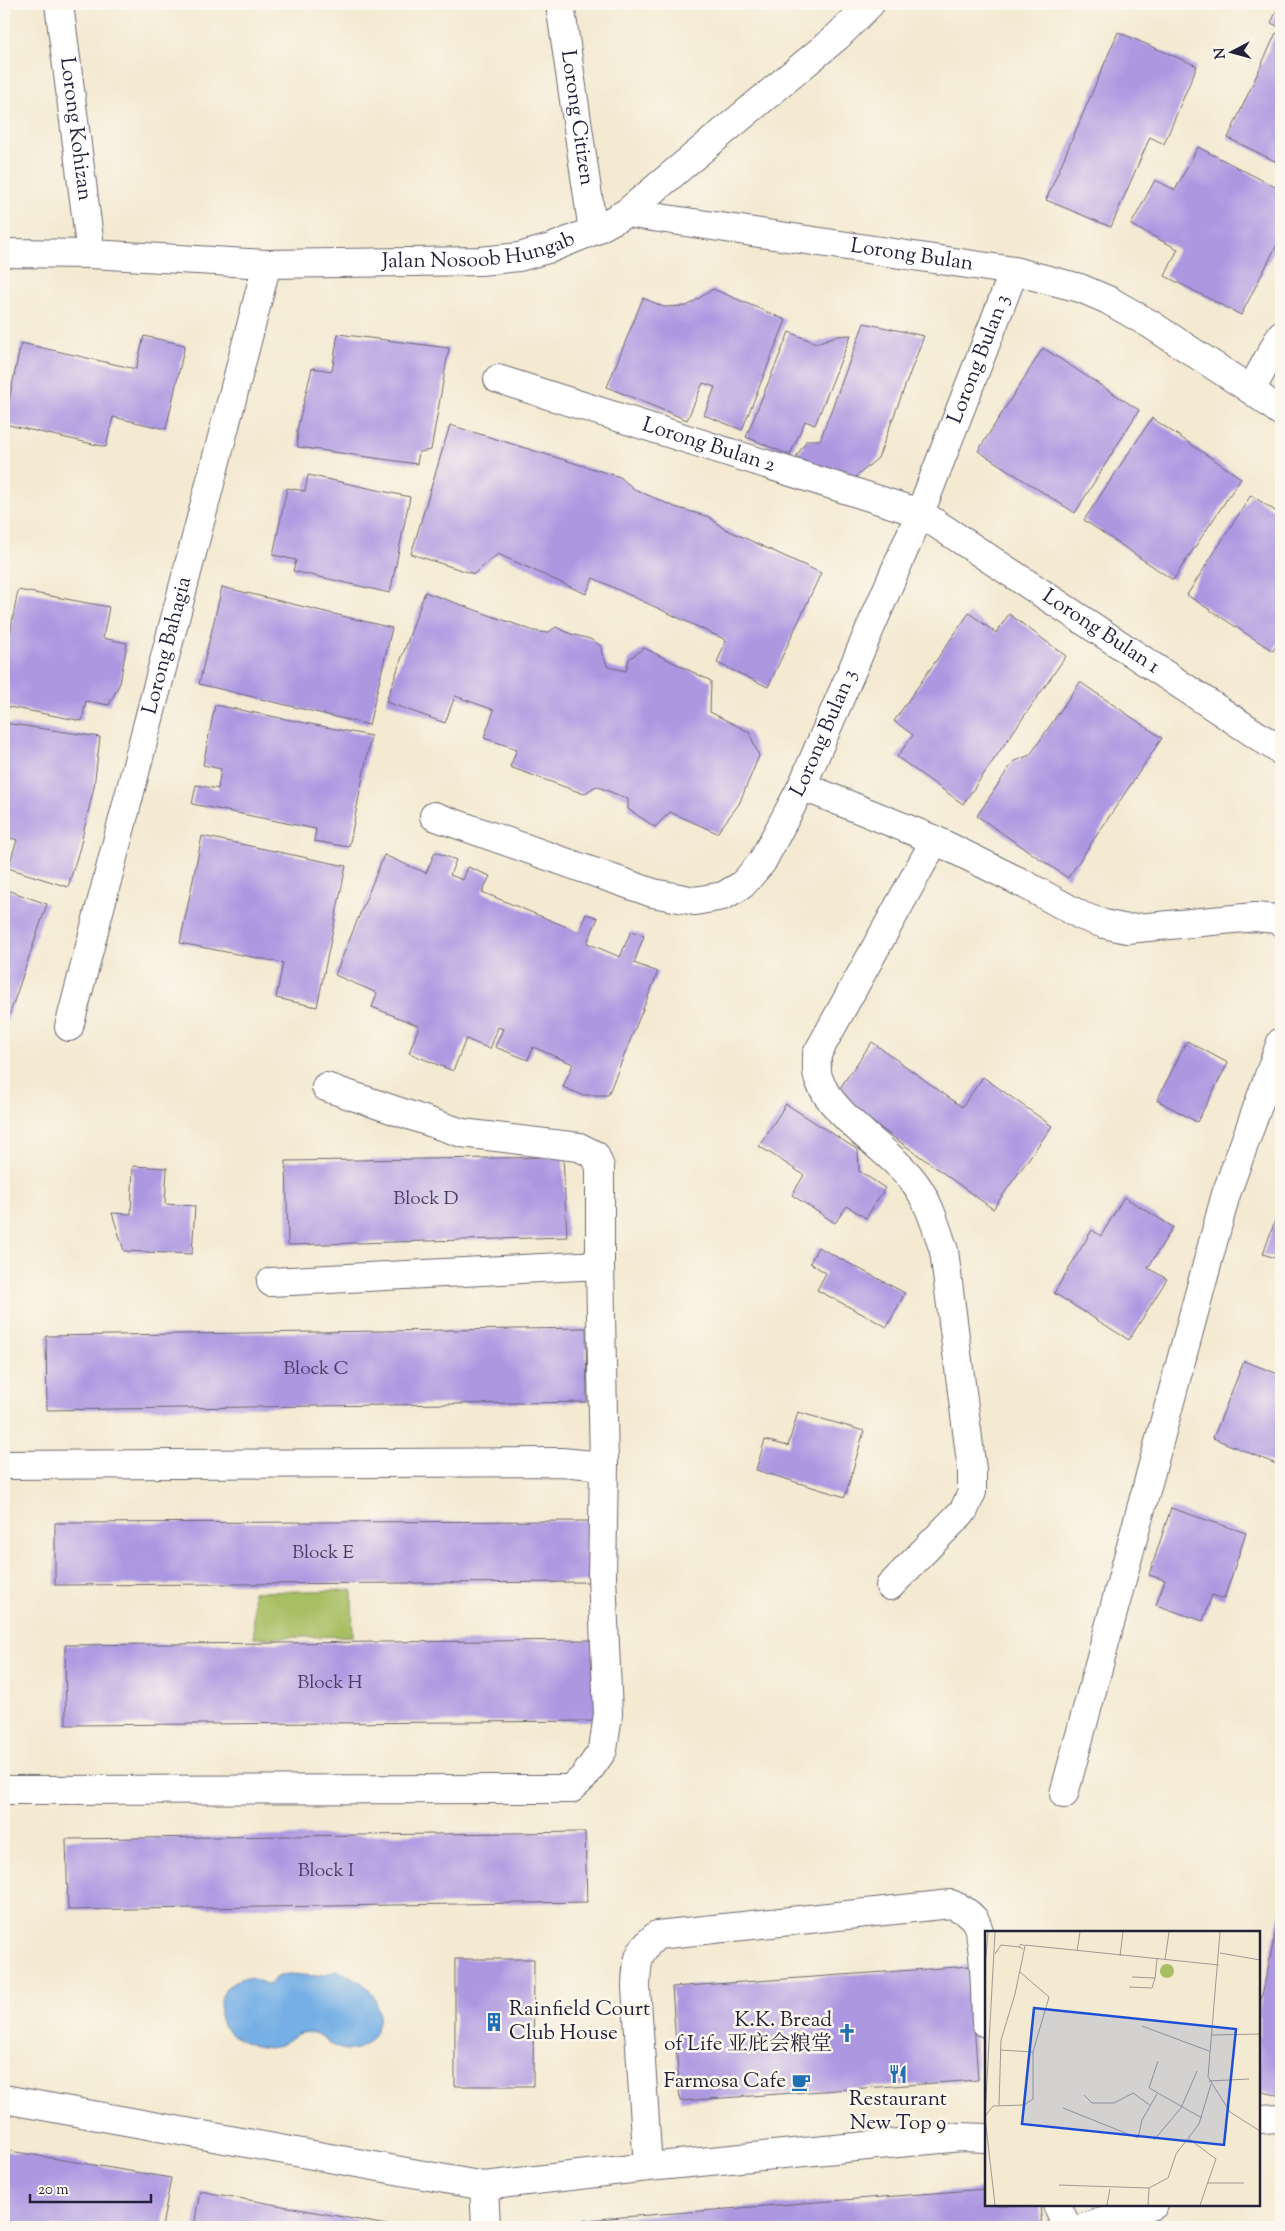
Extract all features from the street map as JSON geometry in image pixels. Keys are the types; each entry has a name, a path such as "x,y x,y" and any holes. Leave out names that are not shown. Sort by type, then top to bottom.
{"street":[{"name":"Lorong Kohizan","path":"59,4 91,254"},
{"name":"Lorong Citizen","path":"560,4 593,231"},
{"name":"Jalan Nosoob Hungab","path":"4,252 91,254 267,264 480,261 519,256 551,248 593,231 626,213 838,36 870,4"},
{"name":"Lorong Bulan","path":"626,213 1014,271 1080,288 1108,300 1150,324 1251,390 1281,412"},
{"name":"Lorong Bahagia","path":"69,1027 267,264"},
{"name":"Lorong Bulan 3","path":"434,816 653,893 695,901 723,896 742,885 762,862 802,786 920,513 1014,271"},
{"path":"1251,390 1281,335"},
{"name":"Lorong Bulan 2","path":"498,379 920,513"},
{"name":"Lorong Bulan 1","path":"920,513 1281,751"},
{"path":"802,786 935,840 1026,885 1082,916 1104,924 1127,929 1255,917 1281,922"},
{"path":"890,1586 964,1510 972,1492 972,1470 944,1251 936,1223 925,1200 911,1178 823,1090 817,1075 817,1054 935,840"},
{"path":"1064,1794 1226,1194 1281,1042"},
{"path":"4,1790 571,1789 584,1777 603,1750 608,1714 602,1576 604,1466 600,1167 595,1156 578,1147 462,1133 326,1087"},
{"path":"271,1282 600,1265"},
{"path":"4,1465 560,1462 604,1466"},
{"path":"648,2166 636,1987 637,1960 644,1947 657,1935 951,1904 965,1910 975,1921 983,1960 985,2002"},
{"path":"4,2099 484,2186 648,2166 961,2137 985,2138"},
{"path":"1260,2119 1281,2118"},
{"path":"484,2186 486,2227"},
{"path":"1057,2206 1067,2227"},
{"path":"1086,2227 1151,2206"}],"green space":[{"path":"352,1590 353,1636 254,1638 253,1592"}],"water":[{"path":"336,1971 349,1975 362,1983 375,1999 379,2017 377,2028 370,2040 359,2048 345,2050 338,2048 320,2035 307,2032 298,2034 283,2044 272,2048 259,2047 239,2039 224,2026 221,2019 220,2003 227,1988 233,1982 247,1978 269,1985 283,1975 315,1976"}],"building":[{"path":"1281,4 1281,28 1271,23"},
{"path":"1118,32 1197,66 1164,144 1150,137 1111,227 1046,200"},
{"path":"1276,33 1281,35 1281,164 1228,138"},
{"path":"1198,147 1281,190 1281,237 1241,315 1165,276 1178,249 1131,225 1155,180 1175,190"},
{"path":"713,289 786,320 742,430 704,415 715,387 703,383 687,420 607,387 643,298 664,307 687,306"},
{"path":"864,323 924,336 878,458 850,482 796,457 807,440 820,440"},
{"path":"789,332 816,343 836,336 851,335 815,425 805,421 790,455 746,437"},
{"path":"338,334 449,348 431,450 419,452 417,464 298,447 297,430 312,368 332,371"},
{"path":"144,336 185,345 166,429 113,417 106,447 4,424 21,343 136,369"},
{"path":"1043,348 1139,410 1075,513 978,451"},
{"path":"1152,418 1241,478 1173,580 1084,520"},
{"path":"450,425 620,477 634,489 675,507 709,517 723,528 821,573 768,687 717,663 726,640 593,578 586,594 498,554 474,574 411,554"},
{"path":"308,475 410,497 390,593 293,571 296,560 273,555 287,488 305,491"},
{"path":"1251,495 1281,515 1281,638 1273,651 1187,595"},
{"path":"222,587 392,628 369,725 199,684"},
{"path":"18,590 109,607 103,638 127,643 120,683 109,705 86,701 82,721 4,706 4,667"},
{"path":"425,592 534,631 547,633 556,627 571,634 590,639 601,646 602,654 608,667 626,671 629,659 644,648 711,681 710,712 749,732 759,756 739,804 717,833 670,812 655,827 628,809 628,799 596,786 584,794 510,767 517,749 484,738 494,710 455,696 445,723 386,702"},
{"path":"969,613 996,633 1009,614 1066,656 963,804 897,757 913,735 894,721"},
{"path":"1080,682 1162,738 1068,878 977,816 1013,762 1030,755"},
{"path":"215,705 371,736 349,847 314,841 316,829 192,804 196,785 218,789 221,769 203,765"},
{"path":"4,723 100,737 94,787 80,847 68,887 8,868 17,840 4,836"},
{"path":"202,836 346,866 317,1007 276,998 283,963 180,943"},
{"path":"435,852 456,860 450,875 463,880 468,867 490,876 482,892 579,932 586,914 598,918 587,943 620,957 631,931 644,936 634,963 658,972 608,1095 582,1095 563,1087 573,1064 533,1047 528,1060 495,1047 503,1029 498,1027 490,1049 466,1039 453,1071 409,1053 419,1026 372,1007 377,993 335,975 384,855 426,873"},
{"path":"4,889 47,904 5,1028 4,1027"},
{"path":"1187,1041 1228,1063 1197,1122 1157,1100"},
{"path":"872,1042 962,1107 983,1077 1052,1126 993,1209 835,1095"},
{"path":"786,1104 858,1150 859,1171 885,1188 866,1218 847,1206 835,1223 792,1195 804,1175 759,1146"},
{"path":"563,1157 567,1237 288,1245 286,1161"},
{"path":"133,1166 167,1168 165,1204 195,1206 192,1254 124,1251 112,1213 131,1214"},
{"path":"1124,1197 1173,1227 1148,1268 1167,1279 1129,1340 1054,1293 1092,1230 1101,1236"},
{"path":"1281,1204 1281,1260 1263,1254"},
{"path":"818,1247 905,1293 887,1327 817,1290 826,1273 810,1263"},
{"path":"586,1328 587,1402 47,1410 46,1336"},
{"path":"1244,1361 1281,1375 1281,1466 1213,1438"},
{"path":"798,1412 864,1431 845,1497 756,1470 765,1440 788,1446"},
{"path":"1171,1508 1246,1533 1224,1599 1212,1595 1203,1621 1156,1605 1165,1580 1149,1575"},
{"path":"592,1521 592,1582 55,1585 55,1523"},
{"path":"595,1640 596,1721 66,1725 65,1645"},
{"path":"585,1832 587,1902 68,1910 66,1839"},
{"path":"1281,1912 1281,2096 1260,2091 1260,2004"},
{"name":"Rainfield Court Club House","path":"455,1959 534,1959 533,2086 455,2086"},
{"path":"970,1966 978,2080 680,2101 672,1987"},
{"path":"4,2150 171,2178 162,2227 4,2227"},
{"path":"985,2189 985,2206 1040,2206 1042,2227 529,2227 532,2224"},
{"path":"200,2191 392,2226 194,2227"}],"place":[{"name":"Rainfield Court Club House","path":"494,2022"},
{"name":"K.K. Bread of Life 亚庇会粮堂","path":"847,2033"},
{"name":"Restaurant New Top 9","path":"898,2074"},
{"name":"Farmosa Cafe","path":"801,2082"}]}
